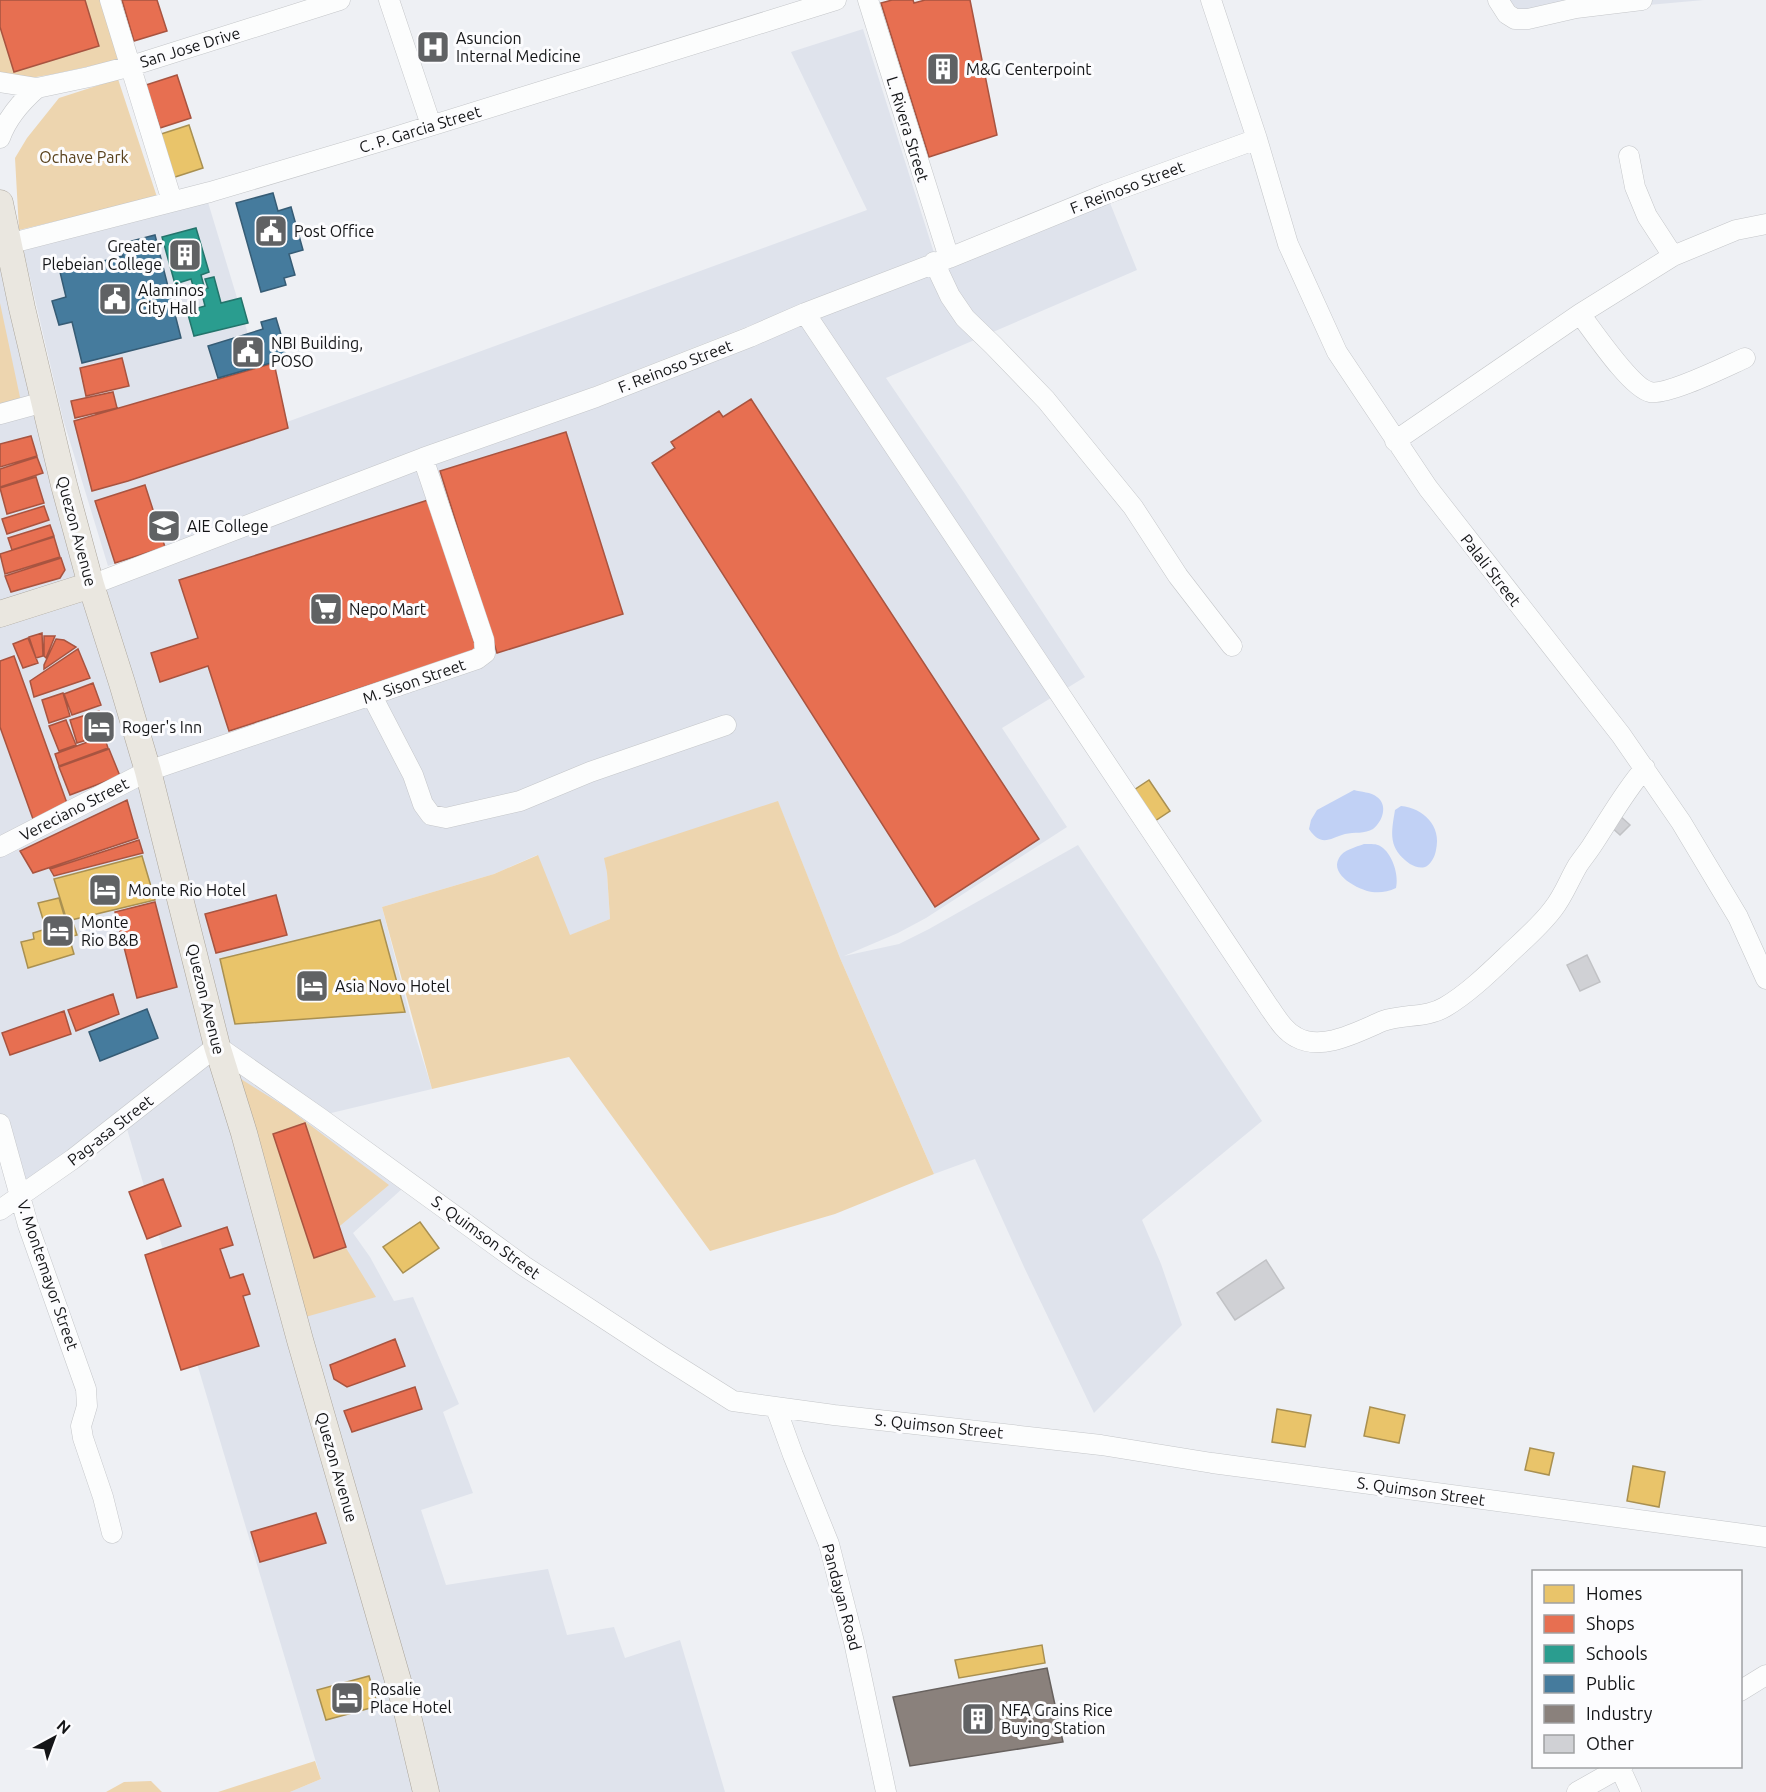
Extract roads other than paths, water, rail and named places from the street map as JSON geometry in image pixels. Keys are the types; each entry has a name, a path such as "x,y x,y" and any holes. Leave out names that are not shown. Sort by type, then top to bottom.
{"main road":[{"name":"Quezon Avenue","path":"0,203 4,245 91,585 148,771 217,1046 244,1133 300,1340 404,1700 426,1792"},
{"path":"0,614 91,585"}],"street":[{"path":"110,0 172,201"},
{"name":"San Jose Drive","path":"0,82 37,88 131,66 340,0"},
{"path":"389,0 431,125"},
{"name":"C. P. Garcia Street","path":"4,245 286,169 836,0"},
{"name":"L. Rivera Street","path":"868,0 942,260 950,296 964,318 1046,400 1126,498 1178,576 1232,645"},
{"name":"Palali Street","path":"1211,0 1257,139 1288,244 1337,352 1428,488 1645,768 1681,822 1738,917 1766,980"},
{"path":"1498,0 1507,14 1515,19 1528,19 1576,8 1642,0"},
{"path":"0,138 22,101 37,88"},
{"name":"F. Reinoso Street","path":"91,585 423,458 607,392 1106,194 1257,139"},
{"path":"1629,156 1635,187 1647,216 1673,256"},
{"path":"1395,441 1580,314 1673,256 1736,230 1766,224"},
{"path":"805,313 1269,1007 1287,1030 1297,1038 1307,1041 1330,1041 1364,1031 1384,1021 1445,1008 1482,979 1553,910 1568,888 1578,865 1629,786 1645,768"},
{"path":"1580,314 1614,360 1648,392 1670,390 1745,358"},
{"path":"0,414 44,402"},
{"name":"M. Sison Street","path":"148,771 372,696 477,659 484,653 484,640 423,458"},
{"path":"372,696 413,775 423,804 431,815 446,818 520,801 590,772 726,725"},
{"name":"Vereciano Street","path":"0,847 148,771"},
{"name":"Pag-asa Street","path":"0,1210 73,1159 217,1046"},
{"name":"S. Quimson Street","path":"217,1046 524,1266 734,1401 777,1408 1101,1445 1223,1464 1766,1537"},
{"name":"V. Montemayor Street","path":"0,1124 28,1225 86,1389 87,1406 81,1426 83,1438 103,1497 112,1533"},
{"name":"Pandayan Road","path":"777,1408 793,1455 829,1544 854,1642 885,1792"},
{"path":"1742,1690 1766,1675"},
{"path":"1577,1792 1620,1768"},
{"path":"1622,1768 1631,1792"}],"water":[{"path":"1354,790 1372,794 1380,800 1383,813 1376,826 1367,832 1345,834 1326,840 1313,835 1309,829 1317,810"},
{"path":"1401,806 1423,814 1436,833 1434,857 1425,867 1410,864 1395,846 1392,833 1395,810"},
{"path":"1364,844 1379,845 1390,856 1397,878 1396,888 1384,892 1372,892 1353,885 1342,876 1337,864 1341,855"}],"place":[{"name":"Asuncion Internal Medicine","path":"433,47"},
{"name":"M&G Centerpoint","path":"943,69"},
{"name":"Post Office","path":"271,231"},
{"name":"Greater Plebeian College","path":"185,255"},
{"name":"Alaminos City Hall","path":"115,299"},
{"name":"NBI Building, POSO","path":"248,352"},
{"name":"AIE College","path":"164,526"},
{"name":"Nepo Mart","path":"326,609"},
{"name":"Roger's Inn","path":"99,727"},
{"name":"Monte Rio Hotel","path":"105,890"},
{"name":"Monte Rio B&B","path":"58,931"},
{"name":"Asia Novo Hotel","path":"312,986"},
{"name":"Rosalie Place Hotel","path":"347,1698"},
{"name":"NFA Grains Rice Buying Station","path":"978,1719"}],"park label":[{"name":"Ochave Park","path":"84,157"}]}
